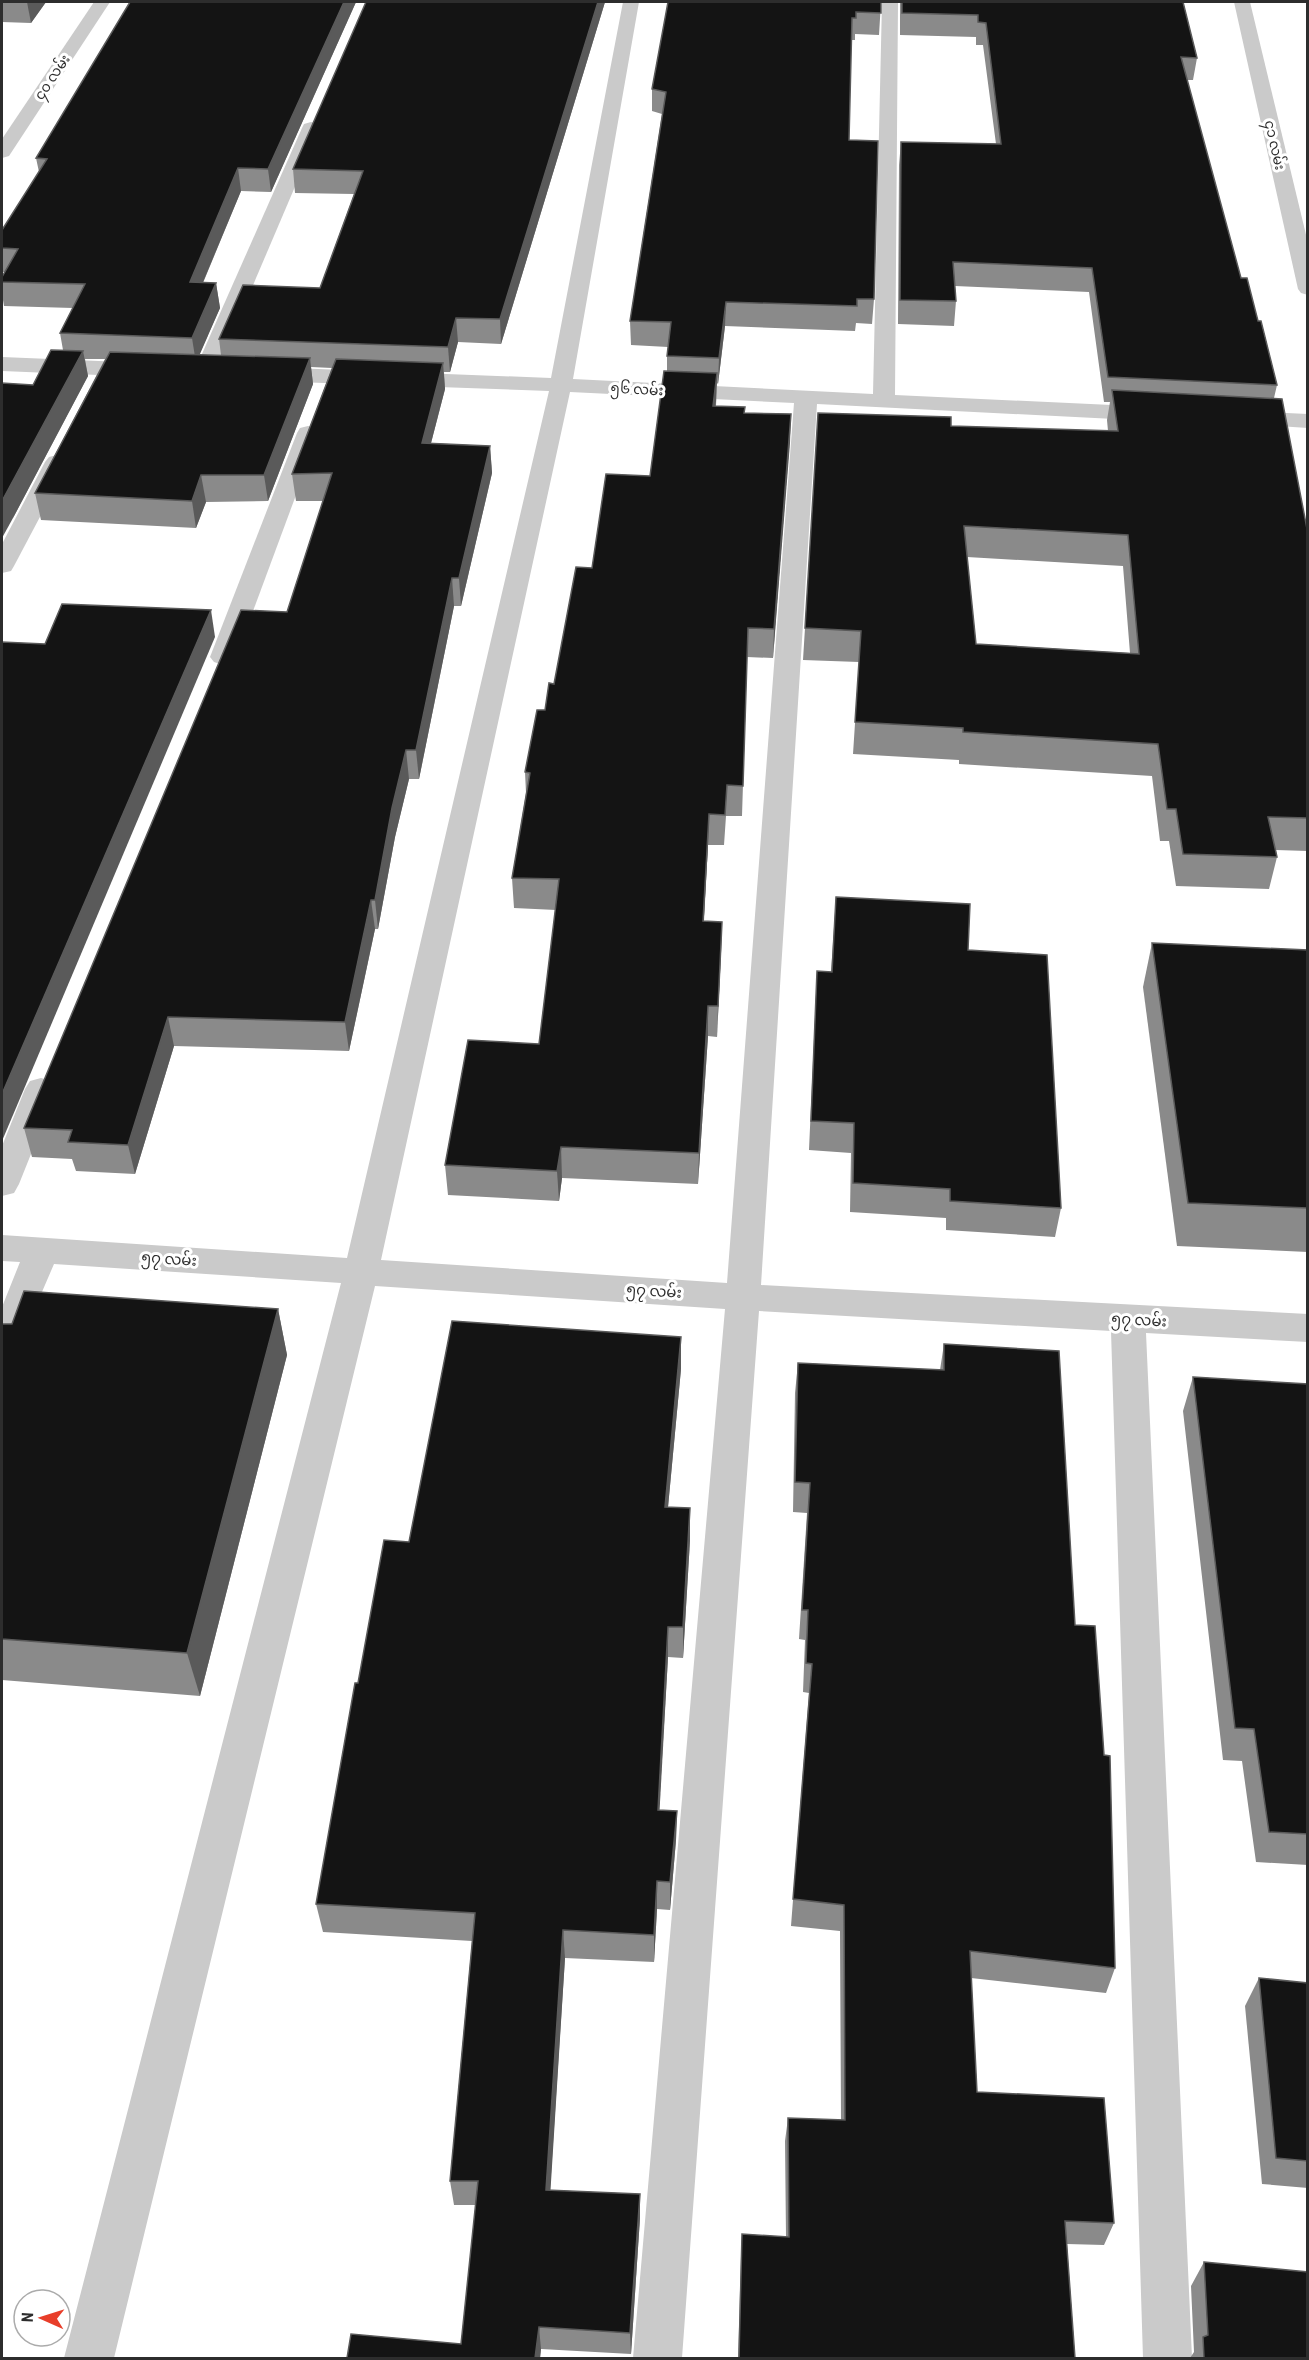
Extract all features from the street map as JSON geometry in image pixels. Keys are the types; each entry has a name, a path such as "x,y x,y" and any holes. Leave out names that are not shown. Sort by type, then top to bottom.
{"street":[{"name":"၄၀ လမ်း","path":"2,152 102,2"},
{"path":"89,2358 361,1271 561,385 631,2"},
{"path":"884,402 890,2"},
{"name":"၄၁ လမ်း","path":"1242,2 1308,289"},
{"path":"187,371 318,110"},
{"path":"2,364 228,372"},
{"path":"95,389 106,368"},
{"name":"၅၆ လမ်း","path":"250,373 322,395 561,385 1178,415"},
{"path":"215,676 322,395"},
{"path":"657,2358 743,1297 806,398"},
{"path":"1225,417 1308,421"},
{"path":"2,566 68,441"},
{"path":"2,1184 52,1063"},
{"name":"၅၇ လမ်း","path":"2,1248 743,1297 1308,1328"},
{"path":"2,1347 42,1251"},
{"path":"1128,1319 1168,2358"}],"building":[{"path":"130,2 344,2 268,169 238,168 190,282 216,283 192,338 60,333 85,284 2,282 2,277 18,249 2,248 2,230 47,159 36,158"},
{"path":"366,2 598,2 500,319 456,318 448,347 219,339 243,285 320,288 363,171 293,169"},
{"path":"668,2 881,2 881,13 856,12 856,18 852,18 849,140 878,141 874,299 857,299 857,306 726,302 719,358 667,356 671,322 630,321 666,92 652,89"},
{"path":"902,2 1183,2 1197,58 1181,57 1241,278 1247,278 1258,321 1261,321 1277,385 1108,377 1092,268 953,262 956,301 900,300 901,142 1001,144 986,23 978,22 978,15 902,13"},
{"path":"51,350 83,351 2,501 2,383 33,385"},
{"path":"110,352 310,358 264,475 201,475 192,501 35,493"},
{"path":"336,359 443,363 422,443 490,446 459,578 452,578 416,750 406,750 392,808 375,900 371,900 345,1022 168,1017 128,1145 68,1142 72,1130 24,1128 241,610 287,612 332,473 292,474"},
{"path":"664,371 717,373 713,406 745,407 744,413 791,414 774,629 748,628 743,786 727,785 725,815 709,814 703,921 722,922 718,1006 708,1006 699,1153 561,1147 557,1171 445,1165 468,1040 539,1044 559,879 512,878 530,773 525,772 537,710 545,710 549,683 554,684 576,567 592,568 606,474 650,476"},
{"path":"1112,390 1282,399 1308,534 1308,818 1268,817 1277,857 1183,854 1176,809 1167,809 1158,744 963,732 963,728 855,722 861,631 805,628 818,413 951,417 951,426 1118,431","holes":["964,526 1128,535 1139,654 976,644"]},
{"path":"62,604 211,610 2,1094 2,642 45,644"},
{"path":"836,897 970,904 968,950 1047,955 1061,1208 950,1201 950,1189 853,1183 854,1123 811,1121 817,971 832,972"},
{"path":"1152,943 1308,950 1308,1208 1188,1203"},
{"path":"24,1291 278,1309 187,1653 2,1639 2,1324 12,1324"},
{"path":"452,1321 681,1337 665,1507 690,1508 683,1627 668,1627 658,1810 677,1811 670,1882 657,1881 654,1935 563,1930 546,2190 640,2194 630,2333 539,2327 535,2358 347,2358 351,2334 461,2344 478,2181 450,2181 475,1913 316,1904 355,1683 358,1683 384,1540 409,1542"},
{"path":"944,1344 1059,1351 1075,1625 1095,1626 1104,1755 1110,1756 1115,1968 970,1951 977,2092 1104,2098 1114,2223 1065,2221 1075,2358 739,2358 742,2234 789,2237 788,2118 845,2120 844,1905 793,1899 812,1664 806,1663 808,1610 802,1610 810,1483 795,1482 798,1363 944,1370"},
{"path":"1193,1377 1308,1384 1308,1834 1269,1832 1254,1729 1235,1728"},
{"path":"1259,1978 1308,1983 1308,2161 1276,2158"},
{"path":"1204,2262 1308,2272 1308,2358 1204,2358 1203,2337 1208,2335"}]}
